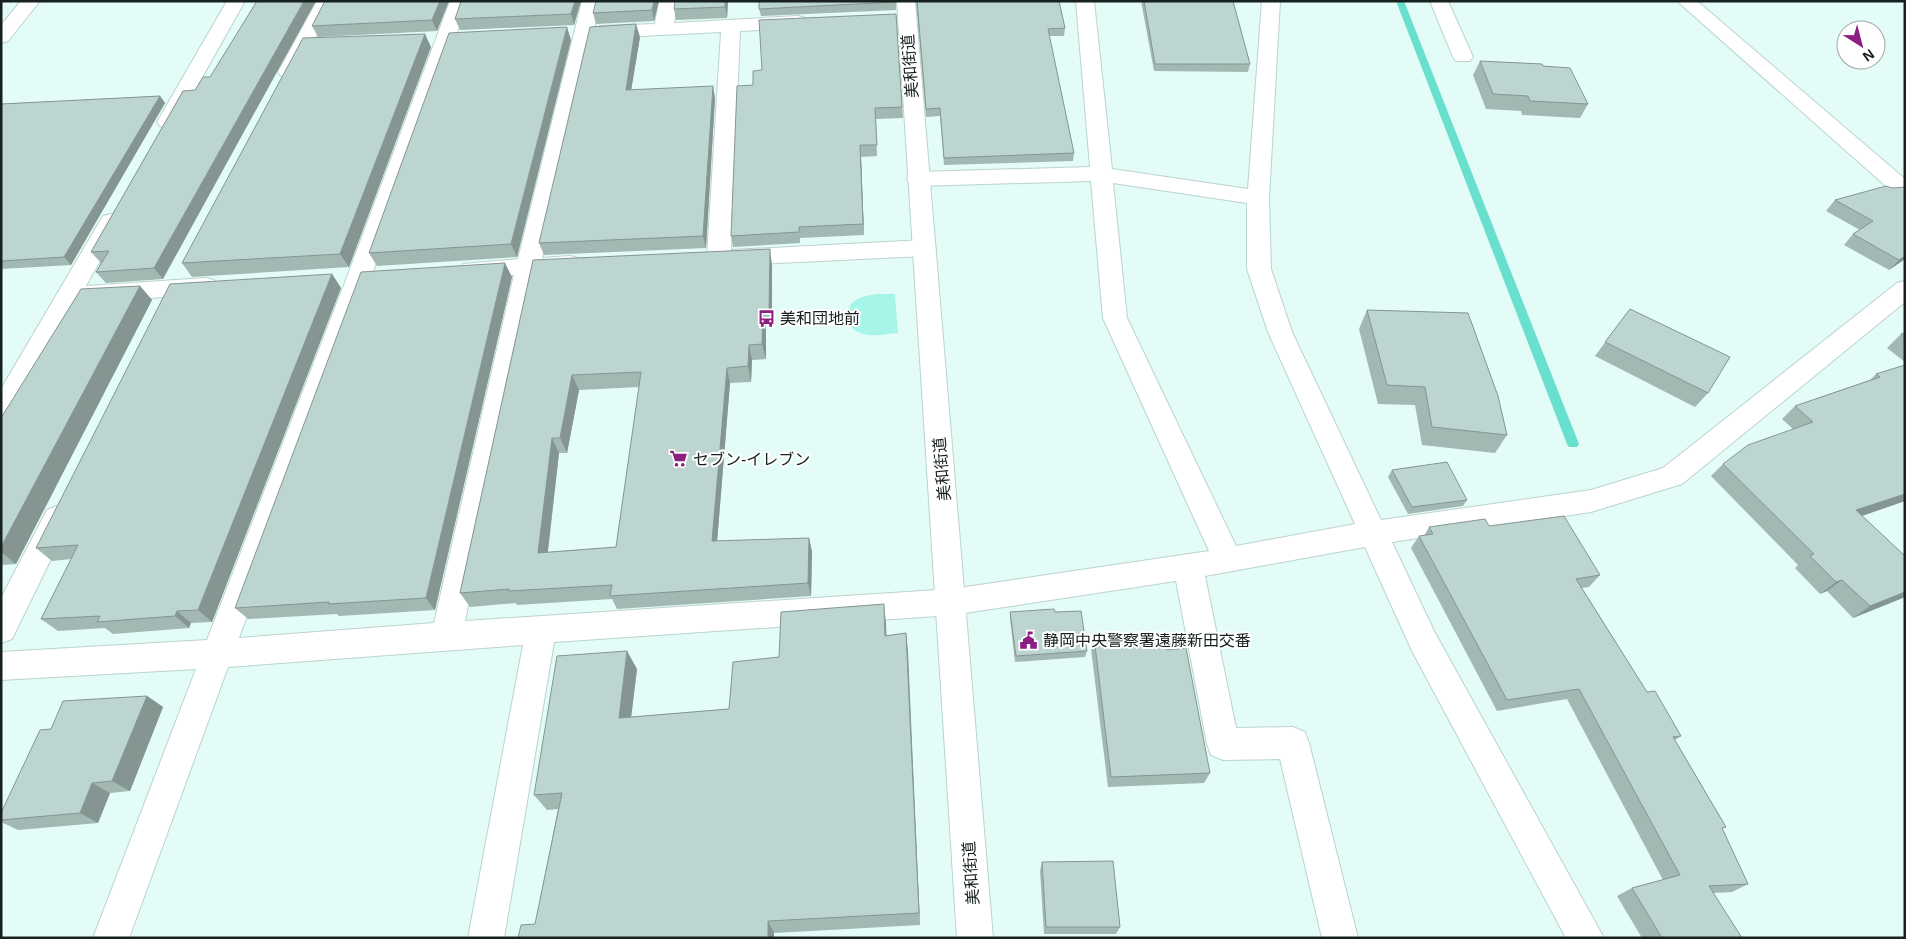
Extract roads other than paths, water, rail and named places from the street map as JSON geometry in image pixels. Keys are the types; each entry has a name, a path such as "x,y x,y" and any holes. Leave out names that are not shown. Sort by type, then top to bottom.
{"street":[{"path":"1,37 31,1"},
{"path":"157,139 236,1"},
{"path":"279,88 312,44 326,1"},
{"path":"111,938 359,277 459,1"},
{"path":"446,636 528,266 573,34 591,1"},
{"path":"664,29 668,1"},
{"path":"1085,1 1115,318 1228,559"},
{"path":"1271,1 1258,198 1259,269 1280,332 1423,641 1586,938"},
{"path":"1439,1 1464,57"},
{"path":"1686,1 1905,191"},
{"name":"美和街道","path":"899,12 924,248 952,602 975,938"},
{"path":"573,34 818,21"},
{"path":"731,26 709,258 924,248"},
{"path":"918,179 1101,174 1258,198"},
{"path":"1,413 123,200"},
{"path":"449,271 595,263"},
{"path":"69,295 177,279 231,284"},
{"path":"159,314 177,279"},
{"path":"1,666 217,654 541,629 952,602 1188,567 1374,533 1591,501 1672,476 1905,289"},
{"path":"1,629 67,498"},
{"path":"1188,567 1223,744 1293,743 1340,938"},
{"path":"486,938 541,629"}],"waterway":[{"path":"1400,1 1573,444"}],"place":[{"name":"美和団地前","path":"766,318"},
{"name":"セブン-イレブン","path":"679,459"},
{"name":"静岡中央警察署遠藤新田交番","path":"1029,640"}]}
